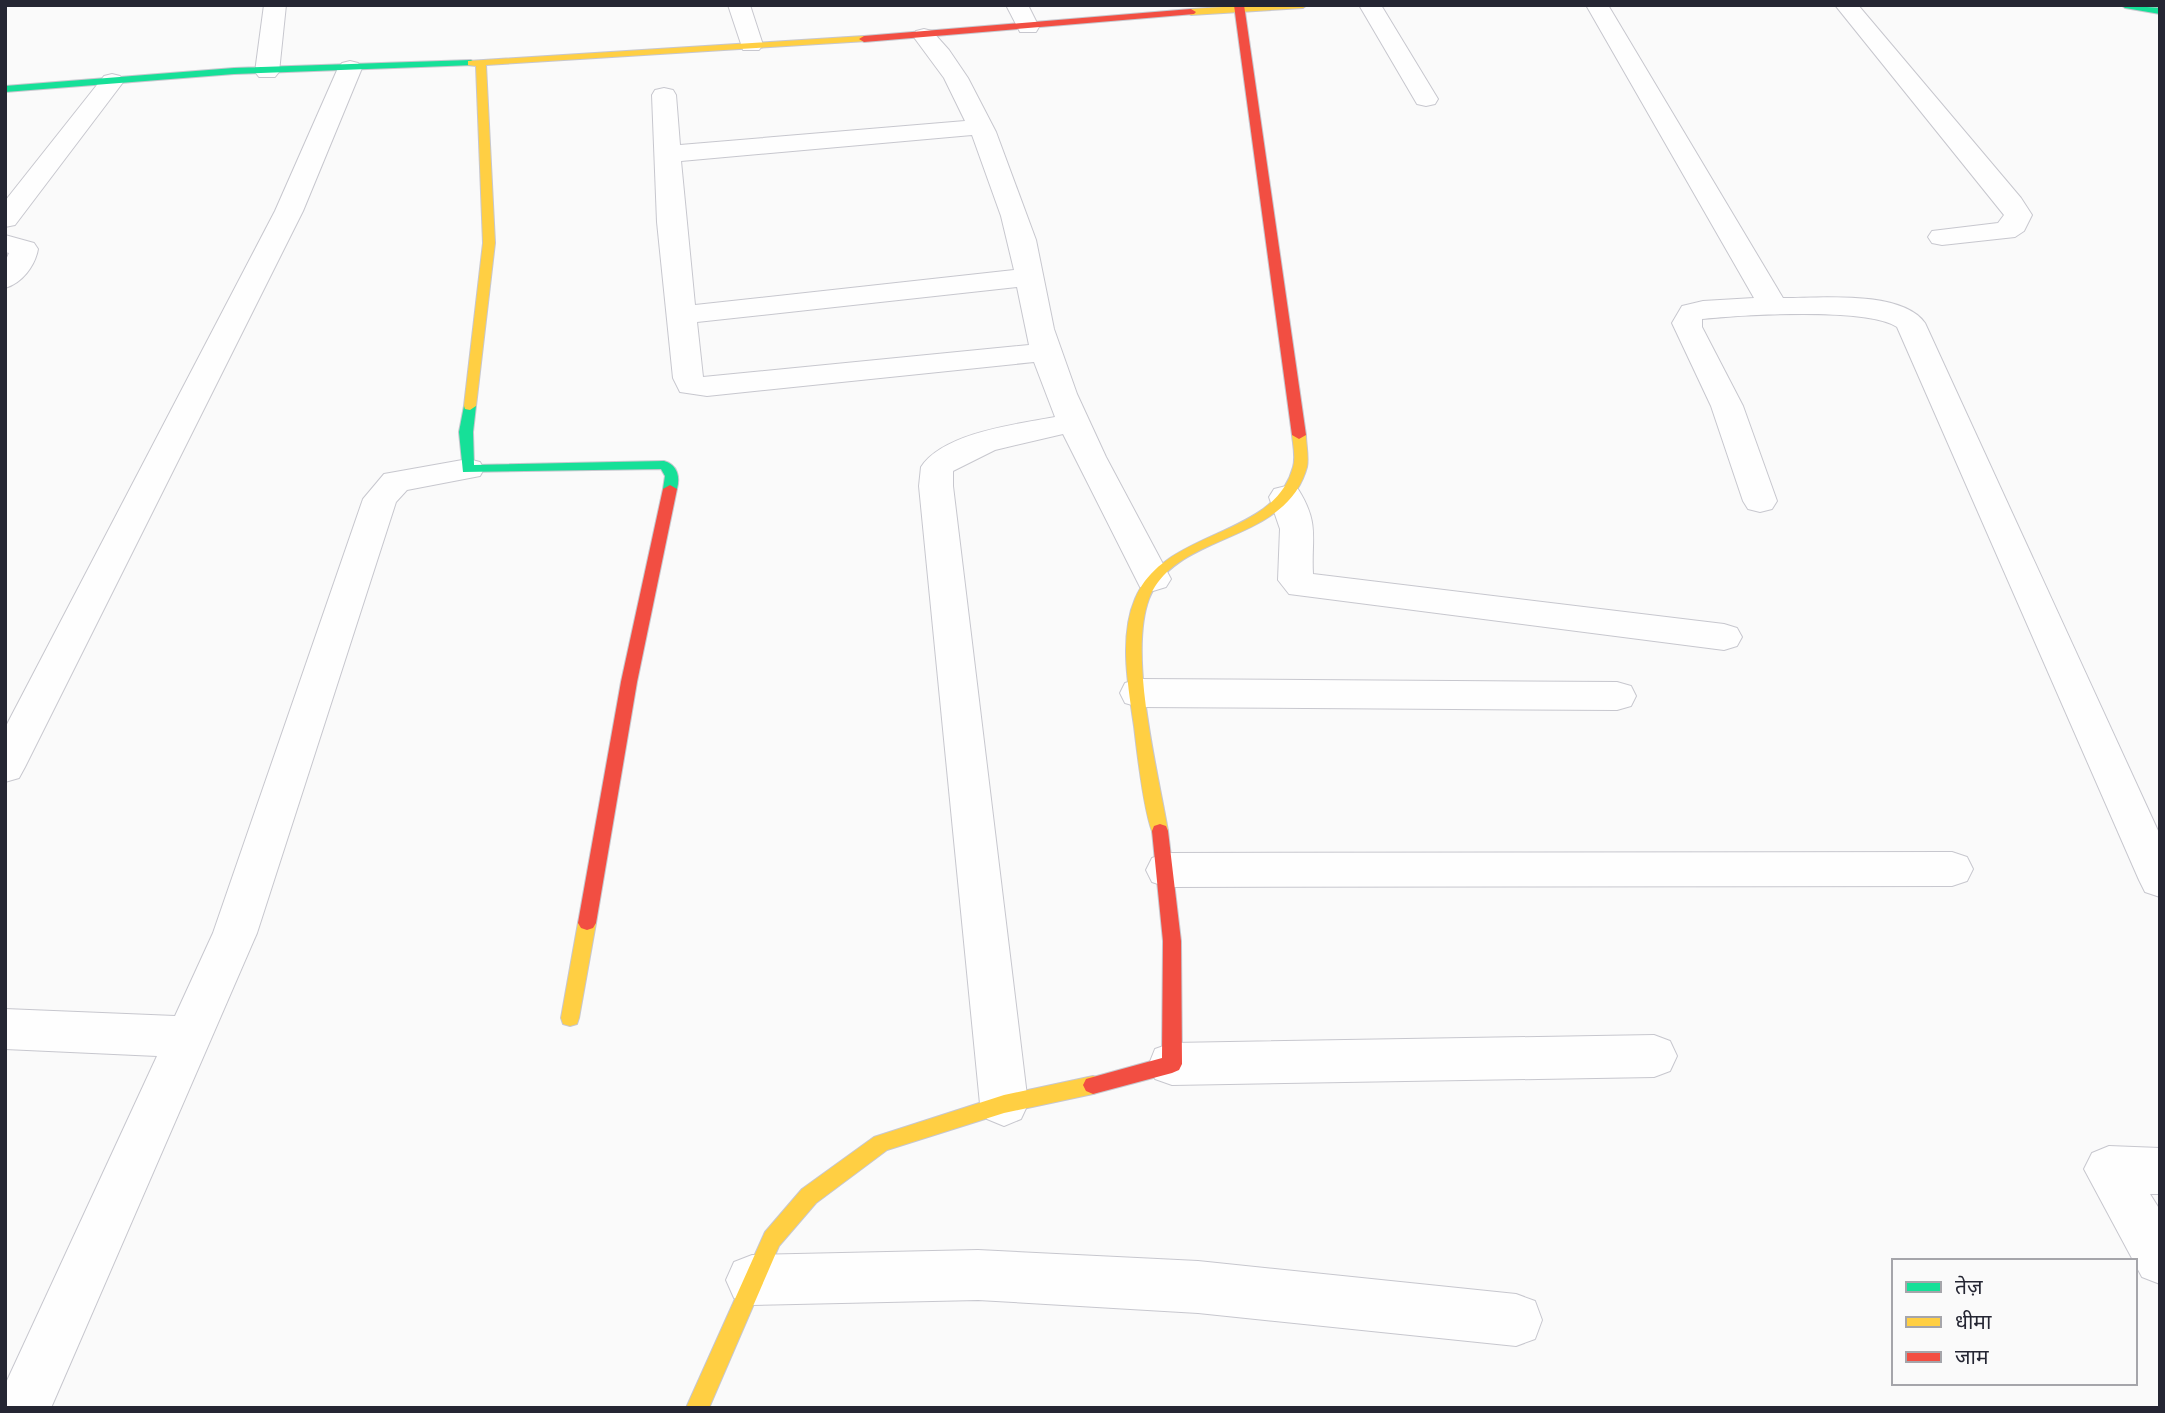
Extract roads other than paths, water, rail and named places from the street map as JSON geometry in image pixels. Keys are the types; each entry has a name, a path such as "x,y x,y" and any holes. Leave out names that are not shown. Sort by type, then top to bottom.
{"street":[{"path":"267,72 275,5"},
{"path":"739,5 751,45"},
{"path":"1017,5 1028,27"},
{"path":"5,89 234,71 481,63 924,36 1239,6 1303,5"},
{"path":"1370,5 1426,99"},
{"path":"1597,5 1774,307"},
{"path":"1846,5 2012,204 2018,215 2014,225 2005,231 1942,237"},
{"path":"2126,5 2160,11"},
{"path":"1172,1064 1175,993 1167,870 1139,692 1136,650 1142,599 1153,579 1174,562 1213,538 1264,514 1286,497 1300,469 1299,437 1239,6"},
{"path":"924,36 949,65 979,127 1022,241 1039,328 1048,352 1097,475 1153,579"},
{"path":"468,469 466,432 489,243 481,63"},
{"path":"5,767 289,211 350,68"},
{"path":"5,219 112,81"},
{"path":"664,95 671,222 688,378 691,385 698,387 1048,352"},
{"path":"667,154 979,127"},
{"path":"5,243 24,249 23,260 5,279"},
{"path":"681,315 1030,277"},
{"path":"1760,501 1727,406 1687,327 1687,319 1692,313 1706,309 1774,307 1867,308 1895,314 1910,323 2113,782 2160,880"},
{"path":"1004,1104 936,486 937,467 949,457 966,449 1075,422"},
{"path":"23,1408 235,933 380,499 396,481 468,469 664,464 671,470 673,477 629,682 570,1018"},
{"path":"1286,497 1298,537 1294,573 1296,580 1302,585 1724,637"},
{"path":"1139,692 1617,696"},
{"path":"1167,870 1952,869"},
{"path":"5,1029 189,1037"},
{"path":"697,1408 772,1239 809,1196 881,1143 1004,1104 1112,1081 1172,1064 1654,1056"},
{"path":"2160,1171 2109,1169 2160,1259"},
{"path":"752,1280 992,1276 1198,1287 1516,1320"}]}
